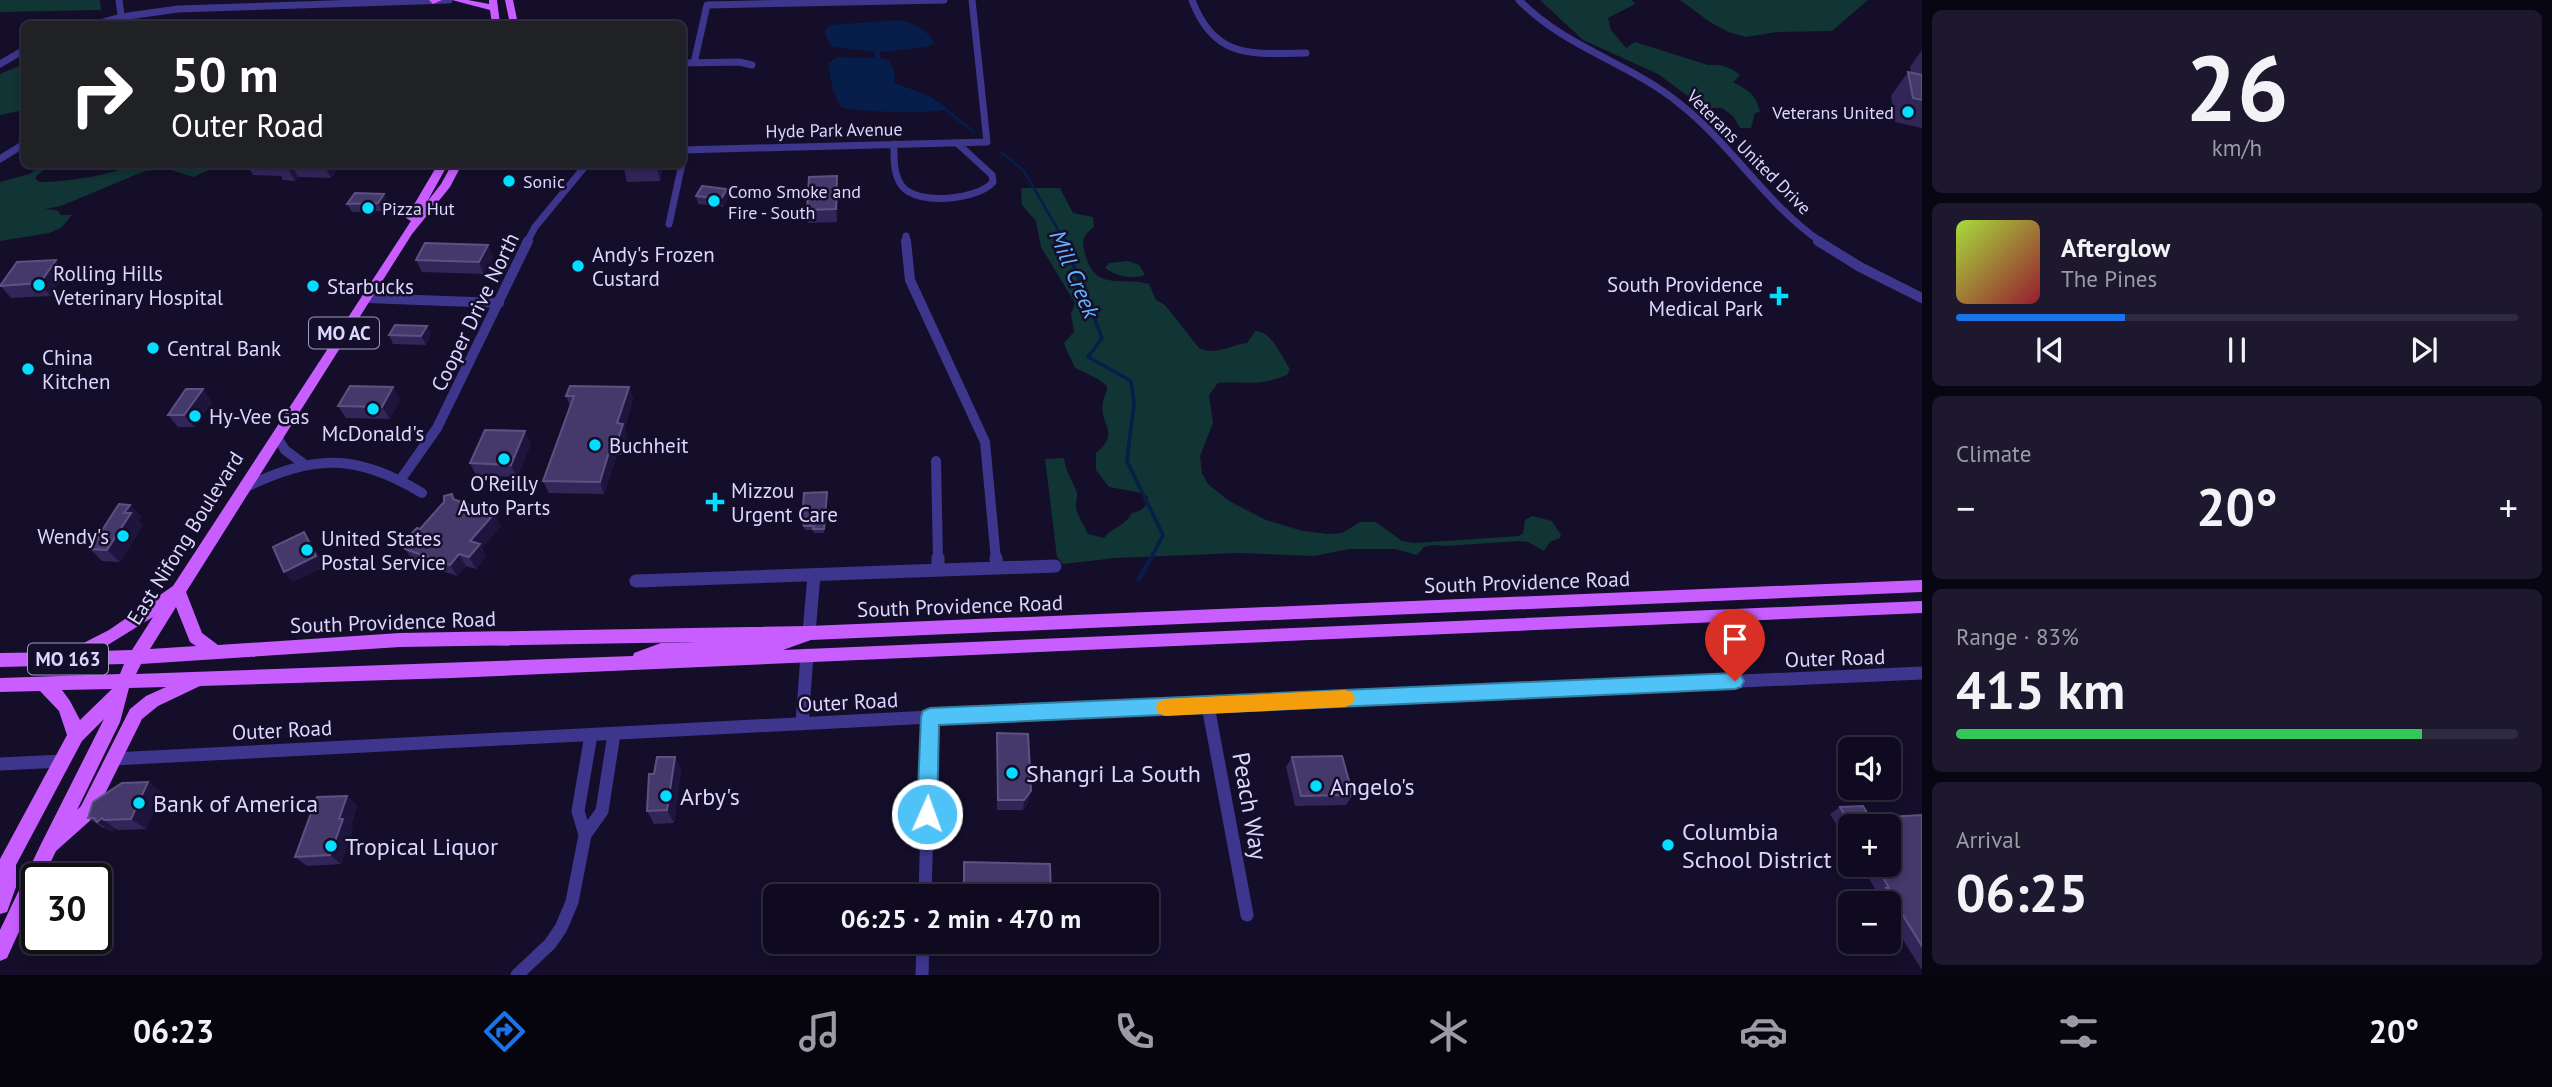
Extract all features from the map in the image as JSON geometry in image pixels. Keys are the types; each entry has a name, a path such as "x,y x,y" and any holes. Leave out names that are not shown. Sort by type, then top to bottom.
{"main road":[{"path":"456,0 493,4"},
{"path":"509,0 513,21"},
{"path":"511,11 519,0"},
{"name":"East Nifong Boulevard","path":"408,232 415,208 440,168"},
{"name":"East Nifong Boulevard","path":"0,950 112,722 121,687 136,657 408,232 446,185 455,168"},
{"name":"South Providence Road","path":"0,660 136,657 400,640 809,633 1922,586"},
{"path":"57,659 89,649 126,628 178,591 196,637 216,652"},
{"name":"South Providence Road","path":"0,685 42,683 121,687 204,678 452,671 1922,607"},
{"path":"807,654 812,647 821,643 951,636 974,626"},
{"path":"628,663 661,650 776,645 802,639 809,633"},
{"path":"46,852 87,812 136,714 152,701 204,678"},
{"path":"42,683 61,699 73,716 76,736"},
{"name":"East Nifong Boulevard","path":"3,870 76,736 121,687"},
{"path":"0,905 7,887 3,870"}],"street":[{"path":"119,0 122,21 178,9 449,0"},
{"path":"694,63 707,5 944,0"},
{"name":"Hyde Park Avenue","path":"686,150 987,142 972,0"},
{"path":"1192,0 1207,31 1238,49 1306,53"},
{"name":"Veterans United Drive","path":"1521,0 1538,20 1641,76 1675,99 1782,209 1811,235 1859,267 1922,298"},
{"path":"0,64 21,52"},
{"path":"686,63 739,62 752,65"},
{"path":"894,144 893,167 908,194 921,200 981,192 991,186 992,174 957,143"},
{"path":"0,159 21,146"},
{"name":"Cooper Drive North","path":"401,479 429,443 535,228 584,168"},
{"path":"670,224 681,168"},
{"path":"906,236 910,280 985,442 998,567"},
{"path":"366,298 499,303"},
{"path":"276,436 285,450 304,464"},
{"path":"936,461 938,570"},
{"path":"242,490 304,464 346,464 401,479 422,493"},
{"path":"636,581 1055,566"},
{"path":"809,633 814,575"},
{"path":"802,724 807,654"},
{"name":"Outer Road","path":"113,759 930,717 1922,673"},
{"name":"Peach Way","path":"1208,706 1247,915"},
{"path":"925,884 930,717"},
{"path":"517,975 550,944 561,928 575,892 585,835 602,811 614,734"},
{"path":"585,835 578,811 591,735"},
{"path":"0,764 62,761"},
{"path":"922,975 923,954"}],"green space":[{"path":"0,0 100,0 101,10 0,12"},
{"path":"1540,0 1632,0 1635,4 1608,18 1611,30 1626,48 1635,42 1733,70 1740,75 1733,82 1751,93 1760,112 1755,113 1751,128 1740,128 1733,116 1722,108 1704,108 1658,74 1583,40"},
{"path":"1680,0 1868,0 1832,31 1777,32 1746,37 1728,32 1710,22"},
{"path":"21,65 21,111 0,115 0,74"},
{"path":"38,168 44,169 35,178 39,182 73,180 124,168 214,168 193,177 168,169 145,171 61,206 45,209 57,210 61,215 72,215 61,228 49,233 0,241 0,182 29,174"},
{"path":"1021,188 1060,188 1073,213 1093,217 1094,227 1083,243 1088,263 1094,272 1109,280 1149,284 1156,300 1165,305 1199,348 1211,351 1247,343 1255,331 1266,335 1275,345 1290,369 1287,375 1260,382 1218,383 1209,395 1213,423 1200,456 1202,473 1208,484 1229,501 1266,520 1303,531 1328,534 1342,533 1360,522 1376,522 1402,541 1415,543 1519,536 1523,533 1525,520 1532,516 1552,521 1561,535 1560,538 1550,542 1544,551 1528,542 1518,541 1432,545 1424,547 1417,555 1395,549 1349,549 1314,556 1238,553 1115,558 1063,564 1057,557 1045,459 1064,458 1077,492 1079,517 1088,534 1104,538 1132,513 1143,508 1148,497 1142,493 1109,487 1096,470 1096,453 1104,446 1108,433 1102,410 1107,386 1075,368 1066,349 1064,343 1074,332 1071,314 1075,303 1041,247 1036,221 1022,205"},
{"path":"1128,261 1139,265 1145,275 1124,276 1105,268 1109,263"}],"water":[{"path":"898,20 919,27 934,43 927,47 880,52 880,58 889,60 895,72 894,83 928,95 948,109 895,112 841,107 833,91 828,64 837,57 874,58 875,52 832,47 825,35 826,29 831,25"}],"building":[{"path":"1908,72 1922,75 1922,100 1913,98"},
{"path":"837,176 836,209 807,210 809,177"},
{"path":"702,186 727,189 721,199 696,196"},
{"path":"355,193 384,194 378,203 347,204"},
{"path":"425,243 488,245 479,262 416,260"},
{"path":"56,260 40,283 0,286 17,262"},
{"path":"395,325 427,326 421,336 389,335"},
{"path":"350,386 393,387 382,407 338,406"},
{"name":"Buchheit","path":"570,386 629,387 617,423 623,424 617,442 612,442 600,482 543,481 574,396 566,396"},
{"path":"186,389 203,389 184,415 168,415"},
{"path":"485,430 525,431 511,465 470,463"},
{"path":"827,492 824,529 804,526 804,493"},
{"path":"452,494 453,499 494,514 470,541 480,544 469,557 459,554 450,565 405,549 410,541 406,539 417,528 420,529 444,502 444,496"},
{"path":"119,504 130,505 124,513 131,513 107,550 90,549"},
{"path":"304,532 316,556 284,572 273,547"},
{"name":"Shangri La South","path":"997,733 1028,734 1031,791 1024,800 998,800"},
{"name":"Angelo's","path":"1342,756 1353,795 1301,796 1292,757"},
{"path":"657,757 675,757 667,810 647,811 649,774 654,774"},
{"path":"148,782 131,819 102,818 97,822 94,818 88,818 93,802 122,783"},
{"path":"347,796 339,819 343,819 330,855 295,857 317,797"},
{"path":"1863,806 1868,814 1844,814 1840,807"},
{"path":"1922,815 1922,946 1901,912 1901,891 1888,891 1886,888 1889,888 1883,877 1901,877 1901,816"},
{"path":"964,862 1050,864 1051,884 964,884"}],"waterway":[{"name":"Mill Creek","path":"946,110 974,132"},
{"name":"Mill Creek","path":"1001,152 1024,171 1065,242"},
{"name":"Mill Creek","path":"1064,241 1102,338 1088,357 1131,381 1134,403 1127,461 1163,535 1150,560"},
{"name":"Mill Creek","path":"1139,579 1151,558"}],"slow traffic":[{"path":"1165,707 1345,698"}],"place":[{"name":"Veterans United","path":"1908,112"},
{"name":"Sonic","path":"509,181"},
{"name":"Como Smoke and Fire - South","path":"714,201"},
{"name":"Pizza Hut","path":"368,208"},
{"name":"Andy's Frozen Custard","path":"578,266"},
{"name":"Rolling Hills Veterinary Hospital","path":"39,285"},
{"name":"Starbucks","path":"313,286"},
{"name":"South Providence Medical Park","path":"1779,296"},
{"name":"Central Bank","path":"153,348"},
{"name":"China Kitchen","path":"28,369"},
{"name":"McDonald's","path":"373,409"},
{"name":"Hy-Vee Gas","path":"195,416"},
{"name":"Buchheit","path":"595,445"},
{"name":"O'Reilly Auto Parts","path":"504,459"},
{"name":"Mizzou Urgent Care","path":"715,502"},
{"name":"Wendy's","path":"123,536"},
{"name":"United States Postal Service","path":"307,550"},
{"name":"Shangri La South","path":"1012,773"},
{"name":"Angelo's","path":"1316,786"},
{"name":"Arby's","path":"666,796"},
{"name":"Bank of America","path":"139,803"},
{"name":"Columbia School District","path":"1668,845"},
{"name":"Tropical Liquor","path":"331,846"}],"route":[{"path":"927,814 930,717 1735,681"}]}
